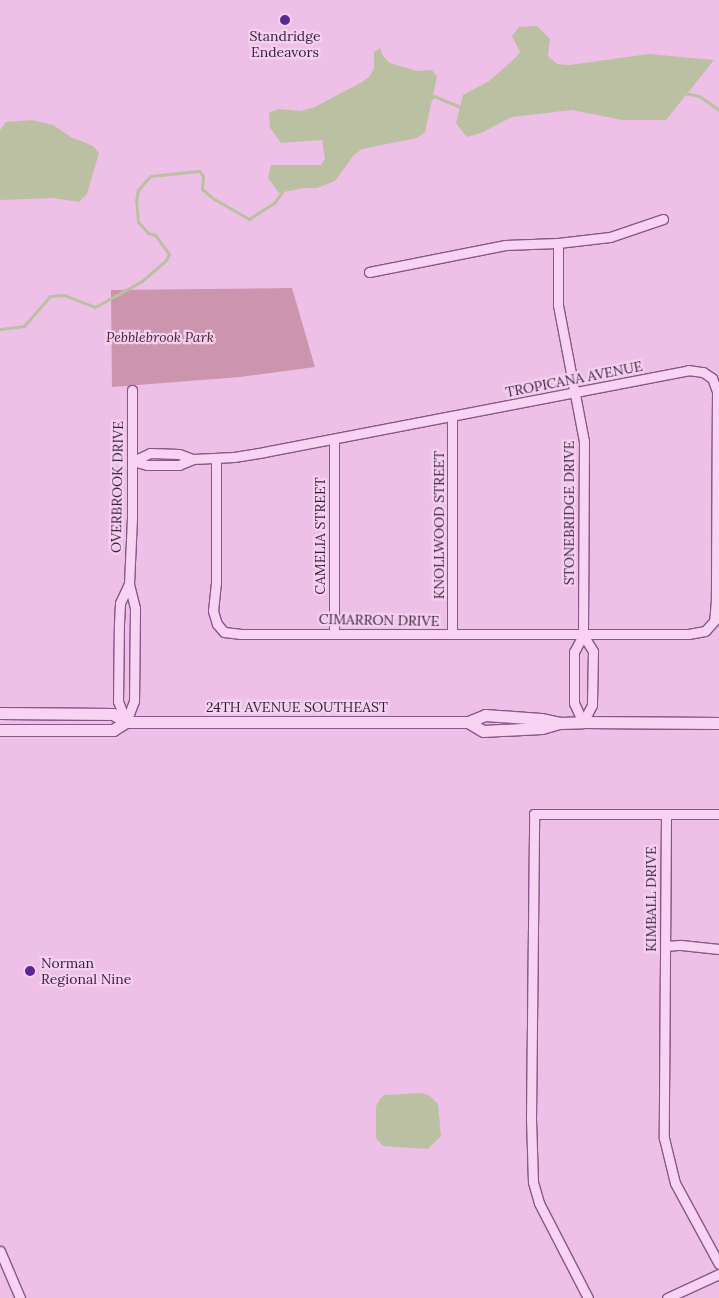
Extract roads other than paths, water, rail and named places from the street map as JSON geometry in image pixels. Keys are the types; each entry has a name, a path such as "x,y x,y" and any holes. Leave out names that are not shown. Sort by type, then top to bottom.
{"street":[{"path":"369,272 505,245 558,243 610,237 663,220"},
{"name":"STONEBRIDGE DRIVE","path":"558,243 558,305 584,441 583,635 574,652 574,702 583,722"},
{"name":"TROPICANA AVENUE","path":"132,461 147,465 179,465 193,459 216,458 334,439 688,370 703,372 712,378 717,391 716,614 710,627"},
{"name":"OVERBROOK DRIVE","path":"126,722 134,701 135,608 129,584 132,390"},
{"name":"KNOLLWOOD STREET","path":"452,416 452,634"},
{"name":"CAMELIA STREET","path":"334,439 334,633"},
{"name":"CIMARRON DRIVE","path":"216,458 216,583 213,611 220,628 231,634 688,634 705,631 710,627"},
{"name":"OVERBROOK DRIVE","path":"126,722 118,701 119,623 120,603 129,584"},
{"name":"STONEBRIDGE DRIVE","path":"583,635 593,651 592,705 583,722"},
{"name":"24TH AVENUE SOUTHEAST","path":"0,713 113,714 126,722 468,722 485,715 542,718 560,723 719,723"},
{"name":"24TH AVENUE SOUTHEAST","path":"0,730 113,730 126,722"},
{"path":"588,1298 539,1203 532,1182 530,1119 534,814 719,814"},
{"name":"KIMBALL DRIVE","path":"666,814 664,1138 675,1183 719,1264"},
{"path":"665,946 681,945 719,949"},
{"path":"0,1251 20,1298"},
{"path":"666,1298 719,1274"}],"waterway":[{"path":"684,93 699,96 719,110"},
{"path":"431,99 434,96 460,107 464,106"},
{"path":"0,329 24,326 50,296 64,295 95,307 142,281 166,260 169,254 155,235 148,233 138,222 136,201 138,190 150,176 199,171 203,176 202,189 214,199 249,219 274,203 284,189"}],"place":[{"name":"Standridge Endeavors","path":"285,20"},
{"name":"Norman Regional Nine","path":"30,971"}],"park label":[{"name":"Pebblebrook Park","path":"160,337"}]}
